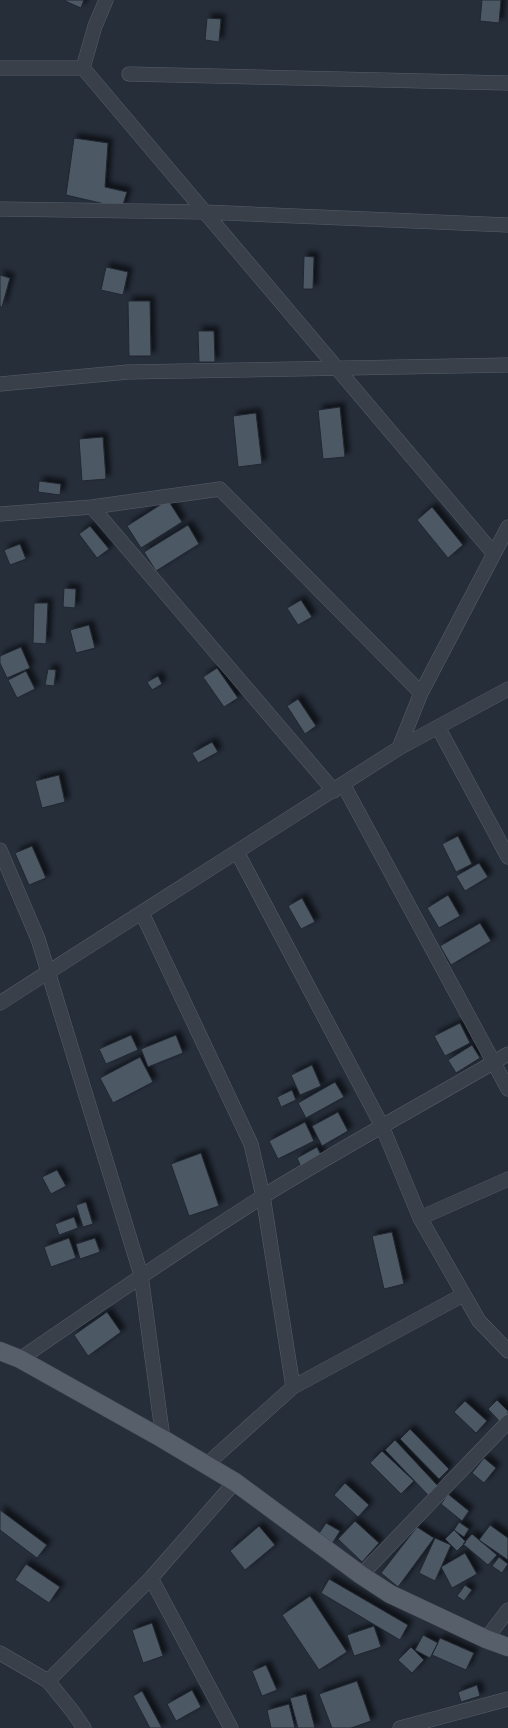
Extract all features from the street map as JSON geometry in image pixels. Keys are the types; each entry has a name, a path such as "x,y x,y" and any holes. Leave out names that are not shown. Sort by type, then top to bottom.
{"main road":[{"path":"0,1351 20,1359 163,1439 235,1482 361,1575 390,1594 486,1639 508,1647"}],"street":[{"path":"83,68 95,26 106,0"},
{"path":"0,68 83,68 494,554"},
{"path":"129,74 508,83"},
{"path":"0,209 204,212 508,225"},
{"path":"0,384 128,372 508,366"},
{"path":"0,514 92,507 220,489 421,693"},
{"path":"92,507 338,788 494,1062 508,1090"},
{"path":"399,748 421,693 508,527"},
{"path":"0,1003 399,748 508,689"},
{"path":"438,727 508,857"},
{"path":"0,850 38,939 141,1275 163,1439"},
{"path":"237,852 382,1126 420,1218 479,1321 508,1351"},
{"path":"142,913 251,1144 264,1196 293,1387"},
{"path":"20,1359 141,1275 264,1196 508,1054"},
{"path":"420,1218 508,1179"},
{"path":"206,1465 293,1387 463,1295"},
{"path":"361,1575 508,1422"},
{"path":"48,1681 151,1578 235,1482"},
{"path":"151,1578 231,1728"},
{"path":"486,1639 508,1610"},
{"path":"0,1653 48,1681 84,1728"},
{"path":"400,1728 508,1699"}],"building":[{"path":"66,0 84,0 81,8"},
{"path":"482,0 501,0 499,23 480,21"},
{"path":"207,18 221,19 219,42 205,40"},
{"path":"74,138 108,143 105,187 127,192 122,208 66,195"},
{"path":"304,256 314,257 313,289 303,289"},
{"path":"106,267 128,272 123,295 101,290"},
{"path":"0,275 10,278 2,307 0,307"},
{"path":"128,301 150,301 151,356 129,356"},
{"path":"198,331 214,331 215,362 199,362"},
{"path":"340,407 345,457 323,459 318,410"},
{"path":"256,413 262,464 238,467 233,416"},
{"path":"103,437 106,479 82,481 79,439"},
{"path":"39,481 61,484 60,495 38,492"},
{"path":"168,500 182,522 141,548 127,526"},
{"path":"432,507 463,545 448,558 417,520"},
{"path":"188,525 199,544 156,571 144,552"},
{"path":"90,526 109,549 97,558 79,534"},
{"path":"20,544 26,559 10,565 4,550"},
{"path":"64,588 76,589 75,608 63,607"},
{"path":"301,600 312,617 298,625 287,608"},
{"path":"34,603 48,603 46,644 33,643"},
{"path":"89,625 95,648 76,653 70,630"},
{"path":"21,647 30,668 7,678 0,663 0,656"},
{"path":"217,668 238,698 224,707 203,677"},
{"path":"48,669 56,670 54,686 45,685"},
{"path":"26,671 35,689 17,698 8,680"},
{"path":"158,676 162,684 152,690 147,682"},
{"path":"298,699 316,726 305,734 287,706"},
{"path":"212,742 218,752 198,763 192,753"},
{"path":"59,775 65,802 42,808 35,781"},
{"path":"458,836 472,864 456,872 442,844"},
{"path":"32,846 46,878 29,885 15,853"},
{"path":"479,863 488,877 465,891 456,876"},
{"path":"448,895 460,916 439,928 427,908"},
{"path":"302,898 315,922 301,929 288,906"},
{"path":"480,923 491,941 451,965 440,946"},
{"path":"460,1023 470,1043 445,1056 434,1036"},
{"path":"131,1035 138,1050 106,1064 99,1049"},
{"path":"176,1035 183,1053 148,1067 141,1049"},
{"path":"472,1045 480,1058 456,1073 448,1060"},
{"path":"140,1057 153,1082 113,1103 100,1078"},
{"path":"312,1065 321,1086 300,1095 291,1075"},
{"path":"335,1082 344,1097 306,1118 298,1103"},
{"path":"292,1090 296,1100 281,1107 277,1097"},
{"path":"338,1112 348,1131 322,1146 312,1126"},
{"path":"305,1122 314,1141 278,1159 269,1141"},
{"path":"317,1147 322,1157 301,1167 297,1158"},
{"path":"201,1153 219,1206 189,1216 171,1164"},
{"path":"57,1170 66,1186 51,1194 42,1177"},
{"path":"86,1202 93,1224 83,1227 76,1205"},
{"path":"74,1217 78,1228 59,1235 55,1224"},
{"path":"392,1232 404,1284 384,1289 372,1236"},
{"path":"69,1238 76,1258 51,1267 44,1247"},
{"path":"95,1238 100,1252 80,1259 76,1244"},
{"path":"107,1312 121,1332 88,1356 74,1335"},
{"path":"497,1400 508,1411 508,1418 502,1424 488,1409"},
{"path":"465,1401 487,1421 476,1433 454,1412"},
{"path":"410,1429 449,1469 439,1479 400,1439"},
{"path":"395,1440 438,1486 428,1495 385,1450"},
{"path":"382,1451 414,1481 401,1494 370,1463"},
{"path":"484,1458 496,1468 484,1483 472,1473"},
{"path":"345,1483 369,1505 358,1517 334,1495"},
{"path":"448,1494 469,1511 462,1521 441,1504"},
{"path":"0,1510 47,1545 37,1558 0,1530"},
{"path":"355,1521 379,1543 362,1562 338,1539"},
{"path":"459,1522 469,1529 464,1537 454,1530"},
{"path":"326,1523 340,1531 332,1544 318,1535"},
{"path":"490,1525 508,1538 508,1560 479,1540"},
{"path":"259,1526 275,1545 245,1570 230,1551"},
{"path":"417,1527 434,1538 398,1587 381,1573"},
{"path":"454,1530 466,1542 457,1551 445,1539"},
{"path":"472,1534 497,1555 488,1565 463,1544"},
{"path":"435,1538 451,1545 435,1581 419,1573"},
{"path":"465,1553 477,1574 452,1588 441,1567"},
{"path":"499,1557 508,1564 502,1573 492,1566"},
{"path":"26,1564 60,1587 49,1603 15,1580"},
{"path":"329,1579 408,1625 400,1640 321,1593"},
{"path":"465,1585 472,1590 464,1601 457,1596"},
{"path":"310,1596 347,1652 319,1670 282,1615"},
{"path":"152,1623 163,1656 143,1663 132,1630"},
{"path":"374,1626 381,1647 354,1656 347,1635"},
{"path":"423,1635 438,1643 430,1658 415,1650"},
{"path":"440,1638 474,1653 466,1670 432,1655"},
{"path":"411,1647 424,1660 412,1673 398,1660"},
{"path":"266,1665 277,1690 262,1696 252,1671"},
{"path":"357,1681 371,1721 351,1728 332,1728 319,1694"},
{"path":"477,1685 480,1696 461,1702 458,1692"},
{"path":"192,1690 201,1707 176,1721 167,1704"},
{"path":"142,1691 162,1728 150,1728 133,1696"},
{"path":"306,1694 315,1728 298,1728 290,1698"},
{"path":"289,1704 295,1728 271,1728 267,1710"}]}
